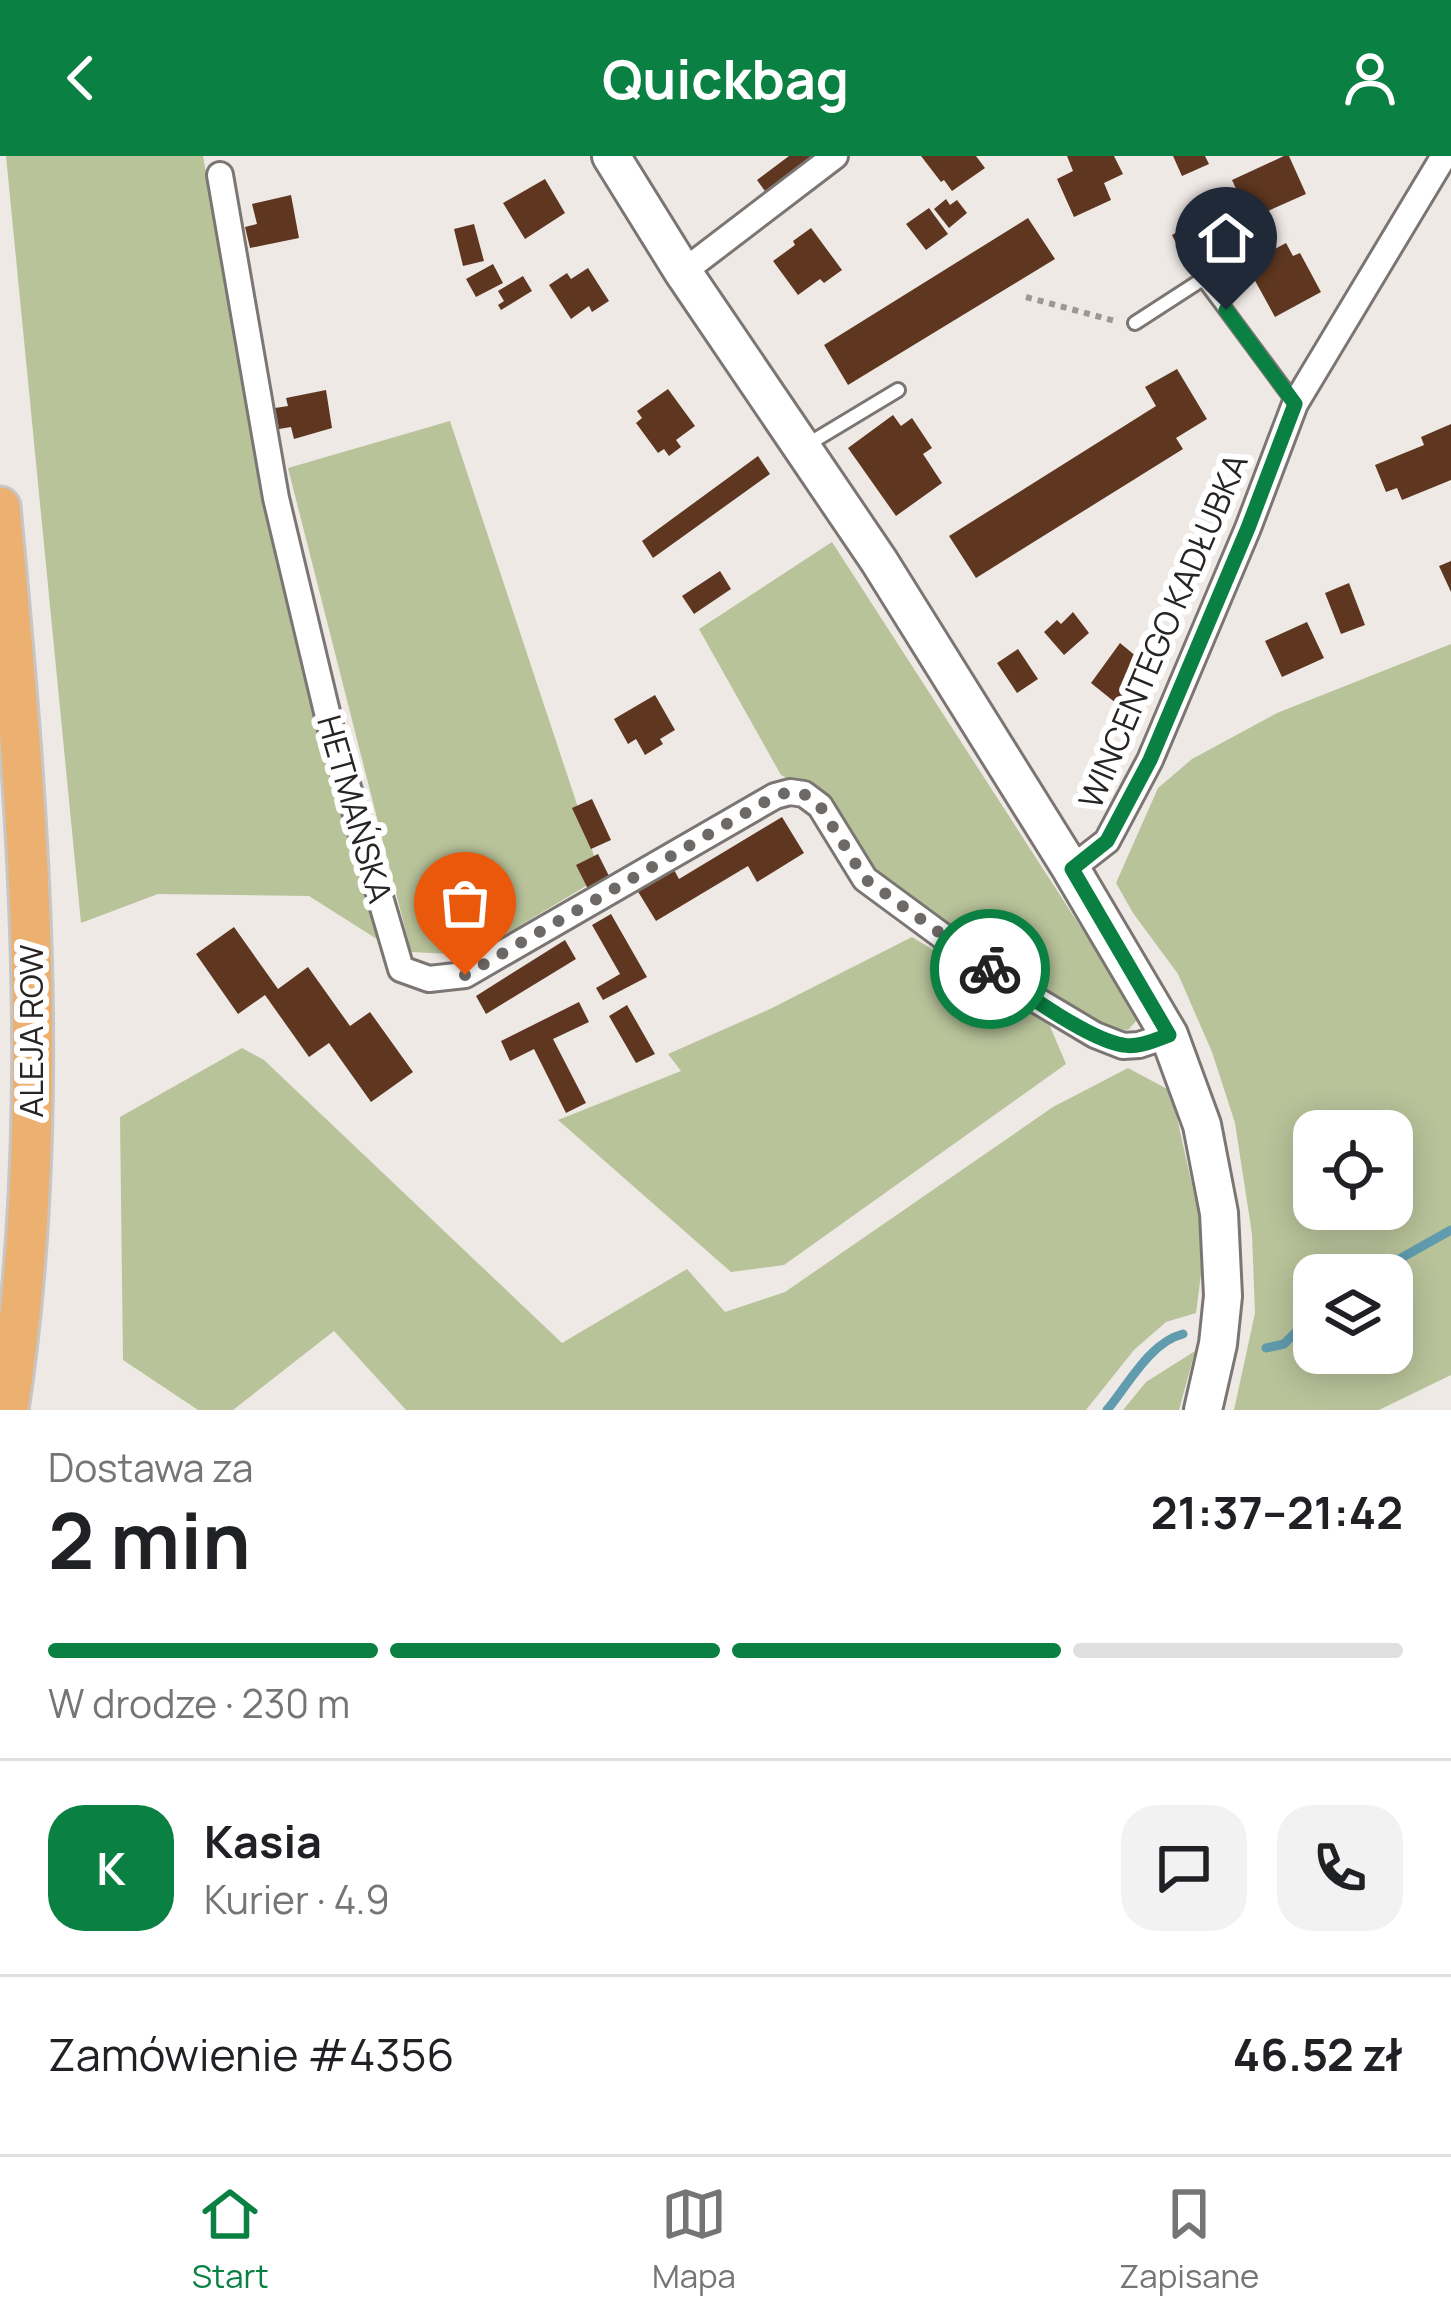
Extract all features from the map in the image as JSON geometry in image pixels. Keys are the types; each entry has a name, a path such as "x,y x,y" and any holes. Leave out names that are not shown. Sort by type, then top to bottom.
{"main road":[{"name":"ALEJA ROW","path":"0,507 24,788 32,1109 24,1258 8,1410"}],"street":[{"path":"611,156 683,272 879,561 1072,869 1169,1035 1202,1125 1220,1214 1223,1296 1204,1410"},
{"path":"683,272 835,156"},
{"name":"WINCENTEGO KADŁUBKA","path":"1072,869 1107,841 1150,760 1295,404 1444,156"},
{"name":"HETMAŃSKA","path":"220,175 276,498 331,730 400,969 429,980 465,975 775,796 790,792 804,794 820,806 865,879 1033,998 1123,1046 1169,1035"}],"lane":[{"path":"1135,323 1203,279 1295,404"},
{"path":"804,447 898,389"}],"path":[{"path":"1026,296 1135,323"}],"green space":[{"path":"6,156 203,156 278,570 380,941 309,896 158,894 81,923"},
{"path":"450,421 601,877 471,955 411,952 288,468"},
{"path":"832,542 1111,974 1137,1020 1128,1030 1105,1028 1092,1021 891,886 871,870 815,792 781,775 699,629"},
{"path":"1451,644 1451,1375 1379,1410 1234,1410 1255,1313 1252,1234 1235,1123 1212,1052 1178,974 1116,883 1158,788 1192,759 1277,713"},
{"path":"912,937 1047,1019 1066,1064 784,1265 731,1272 558,1120 681,1071 668,1054"},
{"path":"242,1048 264,1060 562,1343 687,1269 725,1312 785,1292 1053,1107 1128,1068 1171,1091 1205,1243 1196,1313 1166,1322 1134,1350 1086,1410 406,1410 334,1331 233,1410 198,1410 123,1360 120,1117"},
{"path":"1195,1351 1179,1410 1123,1410 1146,1382"}],"building":[{"path":"789,156 813,156 765,191 757,180"},
{"path":"921,156 976,156 985,168 952,191"},
{"path":"1067,156 1114,156 1123,174 1104,183 1111,200 1074,217 1057,179 1073,171"},
{"path":"1173,156 1205,156 1209,164 1182,176"},
{"path":"1289,156 1306,194 1250,219 1232,180"},
{"path":"545,179 565,213 525,239 503,203"},
{"path":"291,195 299,238 250,248 245,227 257,224 252,204"},
{"path":"946,199 950,205 957,200 967,213 949,228 934,209"},
{"path":"929,208 948,234 926,250 906,224"},
{"path":"1028,218 1055,259 848,385 824,345"},
{"path":"474,224 484,261 463,266 454,229"},
{"path":"1188,226 1201,251 1184,259 1172,235"},
{"path":"811,228 842,270 798,295 773,261"},
{"path":"1286,243 1293,256 1300,253 1321,292 1275,317 1253,277 1259,274 1252,261"},
{"path":"493,264 503,283 476,297 466,279"},
{"path":"588,268 609,301 592,312 589,306 571,319 549,285 567,273 571,279"},
{"path":"523,276 532,291 501,310 498,305 504,301 498,291"},
{"path":"1177,369 1207,419 1176,438 1183,449 976,578 949,536 1156,406 1145,387"},
{"path":"668,389 695,426 676,440 681,447 669,456 664,449 658,453 636,423 642,418 637,411"},
{"path":"326,390 332,428 294,439 291,427 279,429 275,408 288,406 286,398"},
{"path":"893,415 901,426 912,418 932,448 923,454 942,483 896,516 848,448"},
{"path":"1451,424 1451,480 1402,500 1397,488 1386,492 1375,465 1424,445 1421,437"},
{"path":"758,456 770,474 653,558 642,541"},
{"path":"1451,561 1451,592 1439,566"},
{"path":"720,571 731,589 694,614 682,596"},
{"path":"1349,583 1365,625 1341,634 1325,593"},
{"path":"1073,612 1089,633 1064,655 1044,632"},
{"path":"1307,622 1324,658 1282,677 1265,641"},
{"path":"1120,643 1154,671 1127,712 1091,683"},
{"path":"1018,649 1038,679 1017,693 997,663"},
{"path":"655,695 675,730 645,755 636,739 628,744 614,719"},
{"path":"592,799 611,840 591,849 572,808"},
{"path":"782,817 804,853 757,882 748,866 656,921 637,890 673,868 679,879"},
{"path":"598,854 612,882 590,893 576,865"},
{"path":"611,914 647,977 603,1000 596,988 620,974 592,925"},
{"path":"234,927 278,989 308,967 350,1026 370,1012 413,1072 371,1102 329,1043 309,1057 265,995 238,1014 196,954"},
{"path":"565,940 576,959 486,1014 476,996"},
{"path":"579,1002 589,1022 553,1039 586,1103 566,1113 534,1049 510,1061 501,1041"},
{"path":"627,1005 655,1054 636,1063 609,1016"}],"waterway":[{"path":"1408,1254 1451,1230"},
{"path":"1107,1410 1150,1355 1183,1334"},
{"path":"1266,1348 1284,1344 1293,1335"}],"way so far":[{"path":"465,975 775,796 790,792 804,794 820,806 865,879 990,969"}],"route":[{"path":"990,969 1095,1035 1123,1046 1169,1035 1072,869 1107,841 1150,760 1295,404 1226,310"}]}
